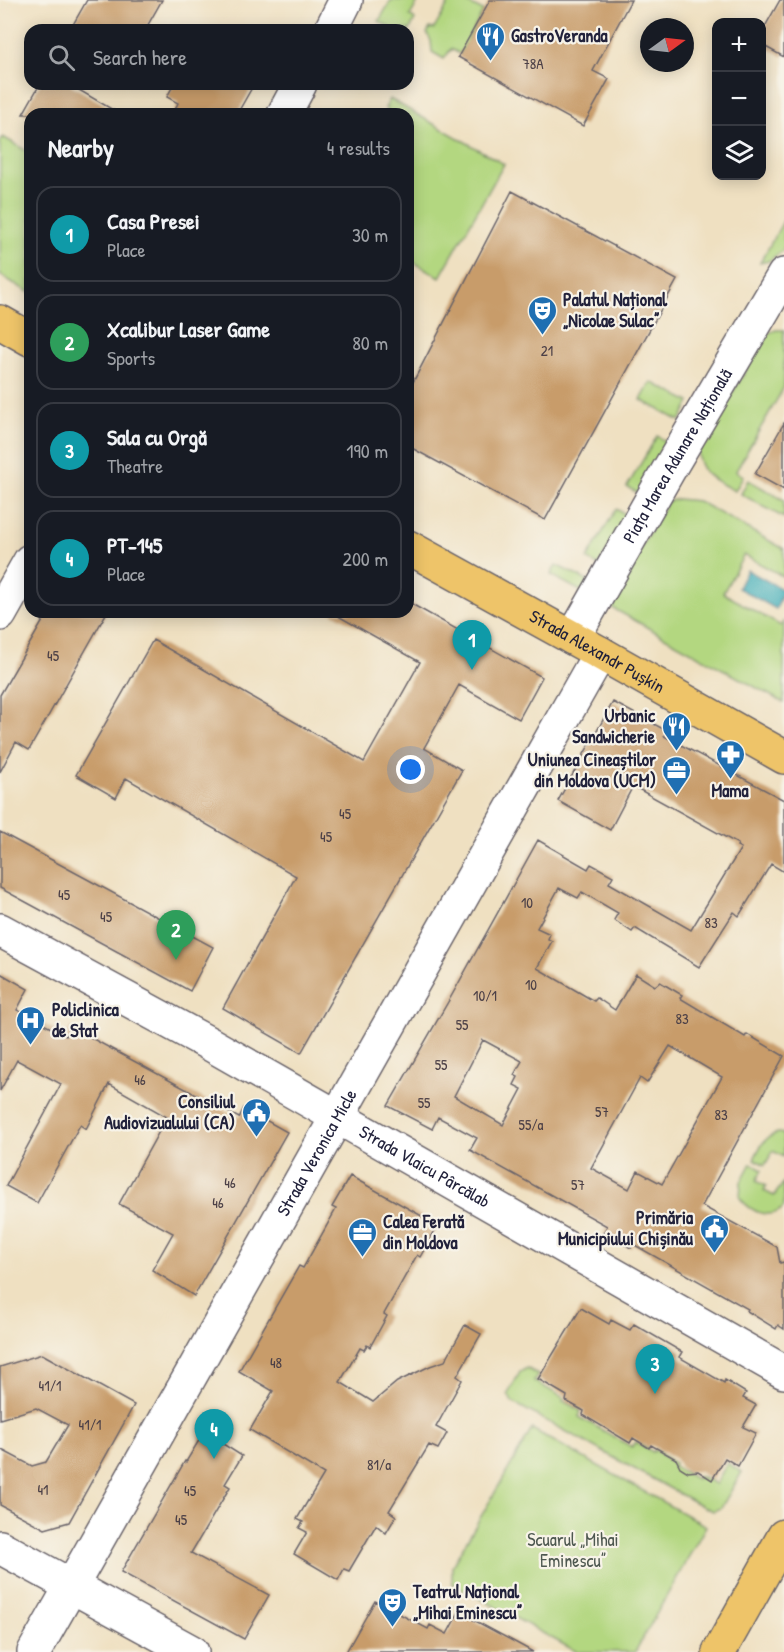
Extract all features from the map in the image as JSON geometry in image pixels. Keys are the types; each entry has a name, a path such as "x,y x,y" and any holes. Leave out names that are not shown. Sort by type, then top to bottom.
{"main road":[{"path":"0,322 24,336"},
{"name":"Strada Alexandr Pușkin","path":"414,550 784,757"},
{"path":"719,1652 784,1536"}],"street":[{"path":"333,24 346,0"},
{"path":"287,108 297,90"},
{"name":"Piața Marea Adunare Națională","path":"586,645 662,481 784,275"},
{"path":"0,614 24,572"},
{"name":"Strada Veronica Micle","path":"34,1652 337,1117 586,645"},
{"name":"Strada Vlaicu Pârcălab","path":"0,930 210,1044 784,1372"},
{"path":"0,1547 192,1652"}],"green space":[{"path":"391,0 419,0 410,16 415,20 413,24 384,24 379,21"},
{"path":"448,0 462,0 483,11 460,54 451,49 444,59 432,52 431,41 427,33 430,28 434,29 450,1"},
{"path":"390,99 406,108 385,108"},
{"path":"414,113 504,164 440,277 414,262"},
{"path":"3,137 24,149 24,289 0,275 0,143"},
{"path":"784,220 784,249 769,261 760,263"},
{"path":"784,330 784,387 736,471 743,476 735,491 704,471 698,450 768,333"},
{"path":"651,382 690,402 680,421 641,400"},
{"path":"657,436 669,443 639,494 627,487"},
{"path":"748,480 784,500 784,518 741,494"},
{"path":"677,499 698,501 784,549 784,577 744,555 723,593 781,626 784,620 784,703 607,605 667,502"},
{"path":"616,509 627,515 599,566 587,559"},
{"path":"556,565 590,582 584,593 551,575"},
{"path":"778,1133 784,1134 784,1157 773,1151 765,1165 754,1159 766,1140"},
{"path":"751,1163 762,1170 756,1181 766,1186 764,1191 774,1196 784,1182 784,1207 779,1211 767,1214 755,1211 740,1198 741,1182"},
{"path":"527,1368 538,1375 534,1381 564,1398 563,1401 581,1411 579,1417 632,1447 636,1442 653,1452 655,1450 674,1463 673,1466 696,1479 698,1476 702,1477 716,1484 727,1463 742,1472 721,1508 713,1511 702,1506 512,1402 508,1394 520,1372"},
{"name":"Scuarul „Mihai Eminescu”","path":"532,1429 706,1526 635,1652 577,1652 452,1583 452,1566"}],"water":[{"path":"747,570 784,590 776,609 738,588"}],"building":[{"path":"87,0 162,0 148,24 73,24"},
{"path":"490,0 631,0 593,71 609,79 583,126 458,57"},
{"path":"780,0 784,0 784,57 766,47 766,25"},
{"path":"37,90 79,90 110,108 26,108"},
{"path":"171,90 251,90 240,108 176,108 178,103 167,97"},
{"name":"Palatul Național „Nicolae Sulac”","path":"512,191 677,280 545,520 414,449 414,380"},
{"path":"784,423 784,490 755,474"},
{"path":"414,605 542,677 519,719 459,685 424,748 462,770 301,1053 223,1008 296,876 126,778 116,798 76,775 153,640 364,762 420,662 342,618 414,618"},
{"path":"45,618 104,618 29,750 16,742 0,772 0,695"},
{"path":"613,702 667,731 664,736 784,800 784,872 771,864 739,916 734,912 699,967 635,928 632,932 614,920 618,913 582,892 578,898 559,888 537,928 550,934 548,939 552,941 537,968 594,1001 597,998 615,1010 636,974 655,986 660,982 682,995 680,998 745,1037 747,1034 784,1056 702,1206 777,1247 780,1263 784,1262 784,1329 778,1325 776,1329 747,1311 748,1309 633,1244 631,1248 603,1233 607,1226 470,1150 477,1138 438,1117 432,1129 388,1106 538,840 588,869 591,864 613,876 609,883 691,930 741,848 737,846 738,844 633,786 610,830 558,801","holes":["483,1040 522,1061 514,1075 518,1077 514,1085 522,1089 503,1125 454,1096","670,1046 722,1077 662,1184 638,1171 629,1189 591,1168 640,1078 647,1083"]},
{"path":"0,832 213,947 190,991 0,888"},
{"path":"0,973 28,989 17,1010 66,1036 71,1027 239,1118 244,1108 287,1132 194,1296 152,1270 173,1233 119,1204 167,1117 109,1084 86,1129 80,1125 37,1203 6,1186 61,1084 17,1060 0,1091"},
{"path":"350,1176 438,1225 420,1257 417,1255 384,1314 387,1316 370,1347 367,1345 364,1350 360,1348 340,1382 373,1402 397,1382 445,1361 465,1325 481,1334 457,1376 462,1380 436,1427 447,1433 438,1449 429,1445 389,1511 396,1516 386,1533 376,1525 349,1571 344,1569 338,1580 294,1554 307,1532 299,1528 303,1522 297,1519 324,1474 250,1430 273,1391 239,1371 299,1266 303,1268 336,1209 332,1207"},
{"path":"581,1308 609,1324 611,1320 630,1330 634,1324 682,1352 679,1357 746,1393 743,1398 756,1405 743,1427 756,1433 738,1466 725,1458 712,1480 698,1471 688,1472 680,1467 676,1459 651,1445 649,1448 633,1438 630,1443 583,1415 584,1411 566,1401 567,1396 538,1379"},
{"path":"42,1354 134,1405 69,1522 45,1529 0,1505 0,1449 32,1466 46,1462 68,1425 36,1408 0,1419 0,1367"},
{"path":"204,1432 242,1456 225,1484 230,1487 191,1553 269,1595 244,1639 121,1572"},
{"name":"Teatrul Național „Mihai Eminescu”","path":"375,1601 428,1629 430,1625 447,1634 459,1612 533,1652 346,1652"}],"place":[{"name":"GastroVeranda","path":"490,62"},
{"name":"Palatul Național „Nicolae Sulac”","path":"542,336"},
{"name":"Casa Presei","path":"472,670"},
{"name":"Urbanic Sandwicherie","path":"676,752"},
{"name":"Mama","path":"730,780"},
{"name":"Uniunea Cineaștilor din Moldova (UCM)","path":"677,796"},
{"name":"Xcalibur Laser Game","path":"176,960"},
{"name":"Policlinica de Stat","path":"31,1046"},
{"name":"Consiliul Audiovizualului (CA)","path":"256,1138"},
{"name":"Primăria Municipiului Chișinău","path":"714,1254"},
{"name":"Calea Ferată din Moldova","path":"362,1258"},
{"name":"Sala cu Orgă","path":"655,1394"},
{"name":"PT-145","path":"214,1459"},
{"name":"Teatrul Național „Mihai Eminescu”","path":"392,1628"}]}
